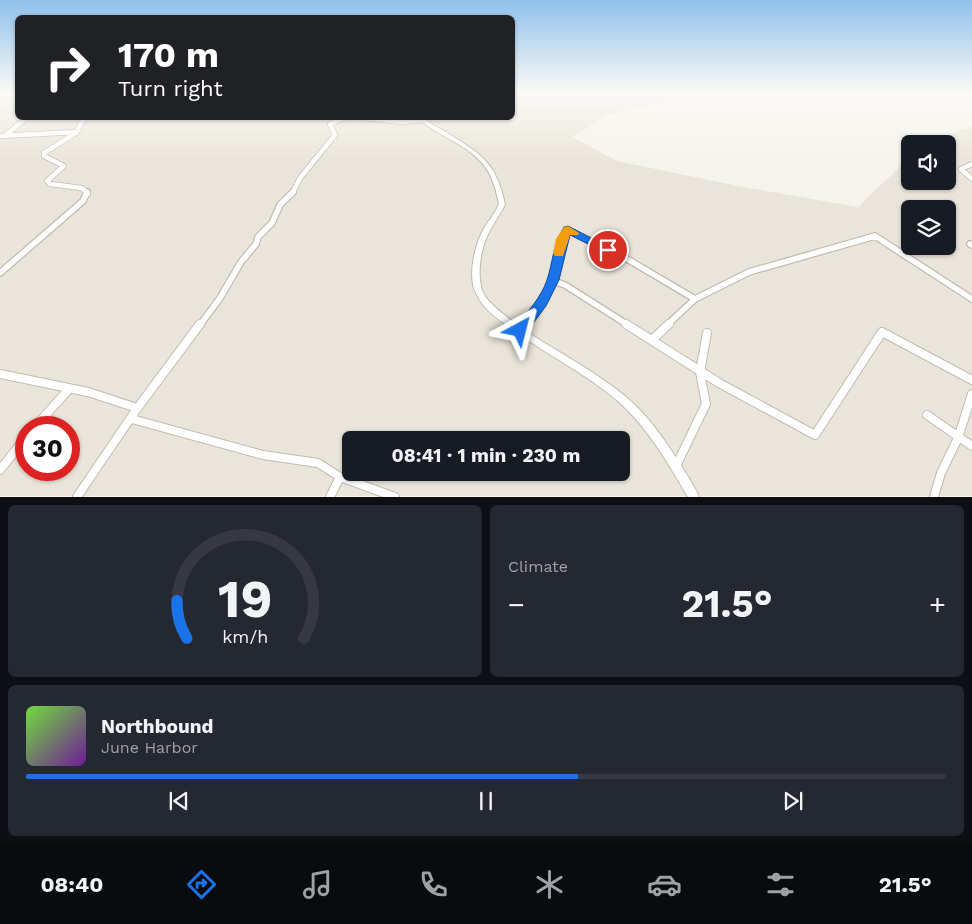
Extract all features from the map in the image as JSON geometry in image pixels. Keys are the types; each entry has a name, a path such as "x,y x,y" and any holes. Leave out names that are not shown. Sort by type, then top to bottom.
{"street":[{"path":"6,135 24,120"},
{"path":"0,273 87,196 88,193 82,188 50,184 47,181 64,166 48,160 44,156 44,153 77,132 83,120"},
{"path":"78,496 132,419 136,410 220,298 241,262 256,244 258,237 272,223 280,205 293,193 304,173 335,135 335,131 330,124 339,120"},
{"path":"384,120 400,122 415,120"},
{"path":"424,120 470,150 490,167 497,183 502,204 485,233 477,263 476,273 479,294 496,312 520,330 607,386 624,400 676,466 694,496"},
{"path":"0,136 77,132"},
{"path":"972,164 961,169 972,179"},
{"path":"520,330 542,303 553,280 562,239 568,230 622,256 695,299"},
{"path":"652,340 695,299 748,272 875,236 972,298"},
{"path":"553,280 565,285 700,372 776,417 816,435 882,332 972,380"},
{"path":"676,466 706,404 700,372 707,333"},
{"path":"0,374 88,392 134,407 136,410"},
{"path":"45,416 69,389"},
{"path":"934,496 941,473 958,438 972,394"},
{"path":"927,415 972,446"},
{"path":"132,419 263,455 318,462 340,477 395,496"},
{"path":"0,470 15,452"},
{"path":"330,496 340,477"}],"shaded area":[{"path":"0,115 15,115 15,120 243,121 515,120 515,115 607,115 572,137 617,161 738,186 858,207 901,166 901,190 956,190 956,135 951,135 972,127 972,496 0,496"}],"slow traffic":[{"path":"559,253 562,239 568,230 574,233"}],"route":[{"path":"520,330 542,303 553,280 562,239 568,230 608,250"}]}
